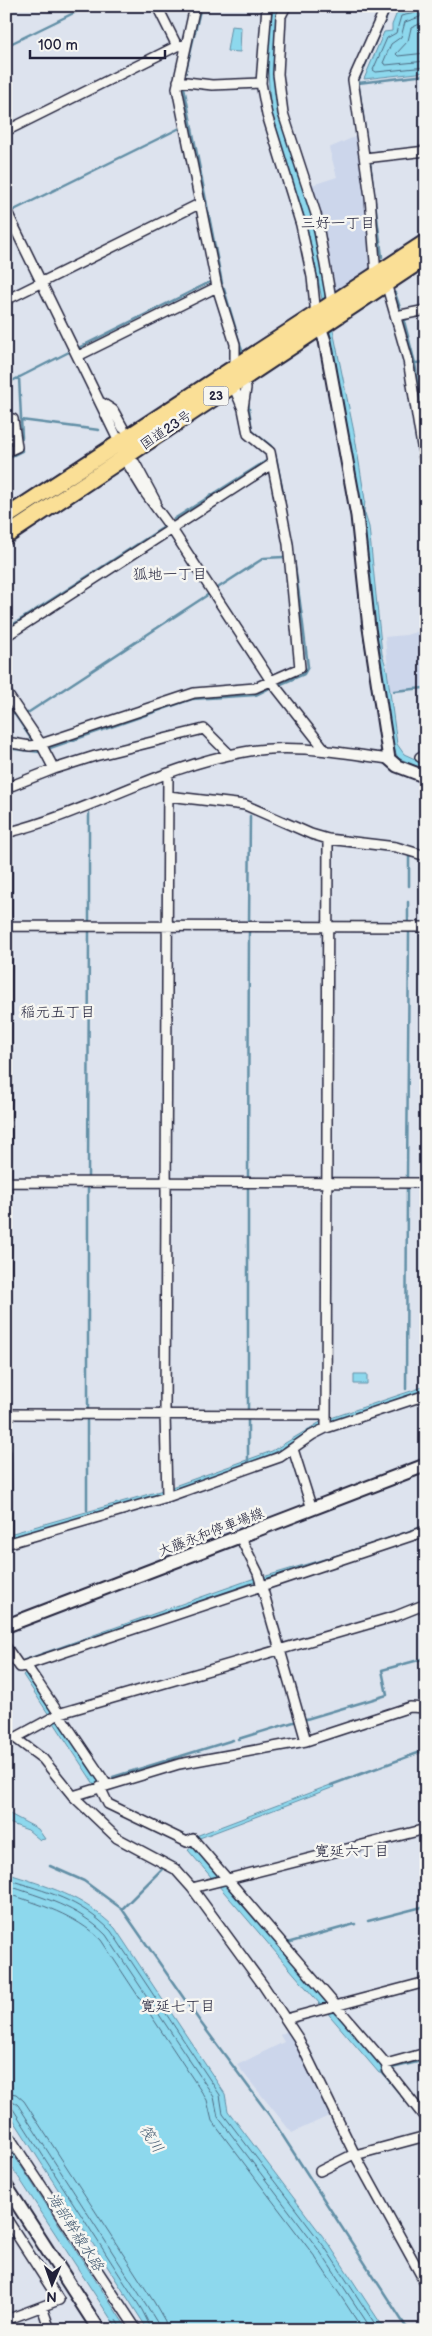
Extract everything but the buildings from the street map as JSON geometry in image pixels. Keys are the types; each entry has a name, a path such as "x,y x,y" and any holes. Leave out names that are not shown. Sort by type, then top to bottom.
{"highway":[{"name":"国道23号","path":"6,536 126,455 239,387 318,321 381,279 426,242"},
{"name":"国道23号","path":"6,517 126,455 238,362 318,321 332,304 426,257"}],"main road":[{"name":"大藤永和停車場線","path":"6,1626 426,1465"},
{"path":"6,2186 99,2330"}],"street":[{"path":"158,6 182,46"},
{"path":"195,6 182,46 177,88 217,287 236,344 238,362"},
{"path":"280,6 273,14 261,83 267,115 301,224 312,277 318,321 325,341 357,516 369,628 389,758 397,766 426,777"},
{"path":"273,14 286,6"},
{"path":"386,6 353,80 381,279 396,316 408,360 422,435 426,471"},
{"path":"273,14 282,113 316,214 332,304"},
{"path":"6,131 182,46"},
{"path":"178,81 212,85 261,83"},
{"path":"365,158 426,151"},
{"path":"6,300 200,203"},
{"path":"6,210 146,494 171,528 272,682 326,751"},
{"path":"78,356 217,287"},
{"path":"396,316 426,310"},
{"path":"236,344 238,362"},
{"path":"6,742 30,746 40,744 194,693 255,688 300,668 288,544 270,452 248,434 239,387"},
{"path":"239,387 243,409"},
{"path":"102,403 113,410 122,428"},
{"path":"6,452 17,447 13,419"},
{"path":"6,636 272,464"},
{"path":"6,692 54,769"},
{"path":"6,788 54,769 95,756 204,729 230,755"},
{"path":"6,1378 6,833 87,806 168,774 246,751 282,749 326,751 389,758"},
{"path":"167,1493 165,1414 169,926 168,774"},
{"path":"168,796 245,805 311,834 328,839 396,847 426,856"},
{"path":"6,1453 6,1543 280,1458 326,1421 328,839"},
{"path":"7,926 426,927"},
{"path":"7,1182 426,1184"},
{"path":"6,1414 165,1414 326,1421 426,1395"},
{"path":"293,1449 312,1509"},
{"path":"6,1647 20,1667 261,1584 426,1531"},
{"path":"240,1537 261,1584 306,1741"},
{"path":"10,1736 55,1716 396,1616 426,1604"},
{"path":"26,1665 55,1716 103,1786 108,1804 187,1842 193,1839 222,1881 386,2064 388,2071 426,2119"},
{"path":"73,1796 195,1761 306,1741 410,1707 426,1708"},
{"path":"10,1736 43,1759 73,1796 117,1838 175,1869 192,1888 298,2038 354,2154 425,2282"},
{"path":"192,1888 426,1829"},
{"path":"286,2019 426,1982"},
{"path":"386,2064 426,2054"},
{"path":"6,2132 138,2330"},
{"path":"320,2171 354,2154 426,2136"},
{"path":"6,2218 59,2300 6,2320"},
{"path":"42,2307 50,2330"}],"shaded area":[{"path":"359,135 367,198 372,267 334,292 309,186 337,177 329,148"},
{"path":"426,629 426,689 424,687 390,691 385,637 406,635"},
{"path":"289,2030 331,2115 292,2133 237,2065 284,2042 280,2035"}],"water":[{"path":"273,6 277,6 274,62 277,104 310,211 324,280 325,298 322,299 306,222 275,129 270,102 267,55"},
{"path":"426,7 426,72 364,79 384,32 392,31 392,25 398,10"},
{"path":"231,26 241,27 240,52 227,51"},
{"path":"333,330 355,437 365,500 364,511 369,527 382,654 387,670 397,744 404,754 426,764 426,770 398,758 391,742 373,620 363,518 331,346 330,332"},
{"path":"354,1374 367,1374 367,1384 354,1384"},
{"path":"426,1386 426,1390 323,1424 272,1454 161,1494 11,1538 6,1535 163,1490 272,1451 322,1421"},
{"path":"426,1525 426,1529 347,1556 264,1580 263,1577 334,1556"},
{"path":"255,1578 257,1581 24,1662 23,1660"},
{"path":"26,1672 99,1782 94,1784 23,1675"},
{"path":"333,1784 334,1787 197,1839 196,1836"},
{"path":"6,1812 38,1829 45,1839 40,1840 28,1830 6,1822"},
{"path":"194,1846 384,2068 382,2073 379,2073 188,1850"},
{"name":"筏川","path":"6,1873 64,1893 90,1907 115,1928 225,2094 228,2111 330,2246 385,2330 148,2330 6,2108"},
{"path":"6,2143 128,2330 118,2330 6,2158"}],"waterway":[{"path":"6,46 88,6"},
{"path":"184,79 201,6"},
{"path":"387,151 368,153 358,81 389,11"},
{"path":"358,83 426,75"},
{"path":"184,87 222,283"},
{"path":"12,211 180,128"},
{"path":"370,163 382,257"},
{"path":"80,347 212,281"},
{"path":"224,289 243,354"},
{"path":"395,293 400,308"},
{"path":"409,318 404,321 415,363 424,426"},
{"path":"6,384 71,351"},
{"path":"415,363 426,362"},
{"path":"19,377 22,438"},
{"path":"248,402 252,431 271,446 276,457 290,535 305,640 308,667 304,674 281,684"},
{"path":"21,420 99,430"},
{"path":"6,459 22,451 21,447"},
{"path":"174,519 266,461"},
{"path":"6,629 164,527"},
{"path":"216,589 264,558 284,557"},
{"path":"26,714 209,594"},
{"path":"394,691 424,688 426,690"},
{"path":"50,748 192,699 256,695 268,689"},
{"path":"6,701 32,740"},
{"path":"6,748 40,752"},
{"path":"89,813 89,921"},
{"path":"249,922 250,816"},
{"path":"409,857 409,886"},
{"path":"408,902 408,921"},
{"path":"248,1178 249,931"},
{"path":"88,1177 89,932"},
{"path":"407,1177 409,933"},
{"path":"88,1188 88,1408"},
{"path":"248,1188 248,1411"},
{"path":"406,1389 407,1189"},
{"path":"248,1419 248,1461"},
{"path":"87,1421 87,1510"},
{"path":"303,1720 387,1695 382,1670 426,1658"},
{"path":"238,1739 297,1721"},
{"path":"113,1777 233,1740"},
{"path":"331,1785 426,1750"},
{"path":"50,1866 84,1881 122,1909 201,2023 270,2116 408,2330"},
{"path":"122,1909 164,1867"},
{"path":"368,1921 426,1906"},
{"path":"287,1943 355,1924"},
{"path":"392,2068 426,2060"},
{"path":"381,2071 426,2125"}],"district":[{"name":"三好一丁目","path":"338,223"},
{"name":"狐地一丁目","path":"170,574"},
{"name":"稲元五丁目","path":"58,1012"},
{"name":"寛延六丁目","path":"352,1851"},
{"name":"寛延七丁目","path":"178,2006"}],"water label":[{"name":"海部幹線水路","path":"75,2232"}]}
